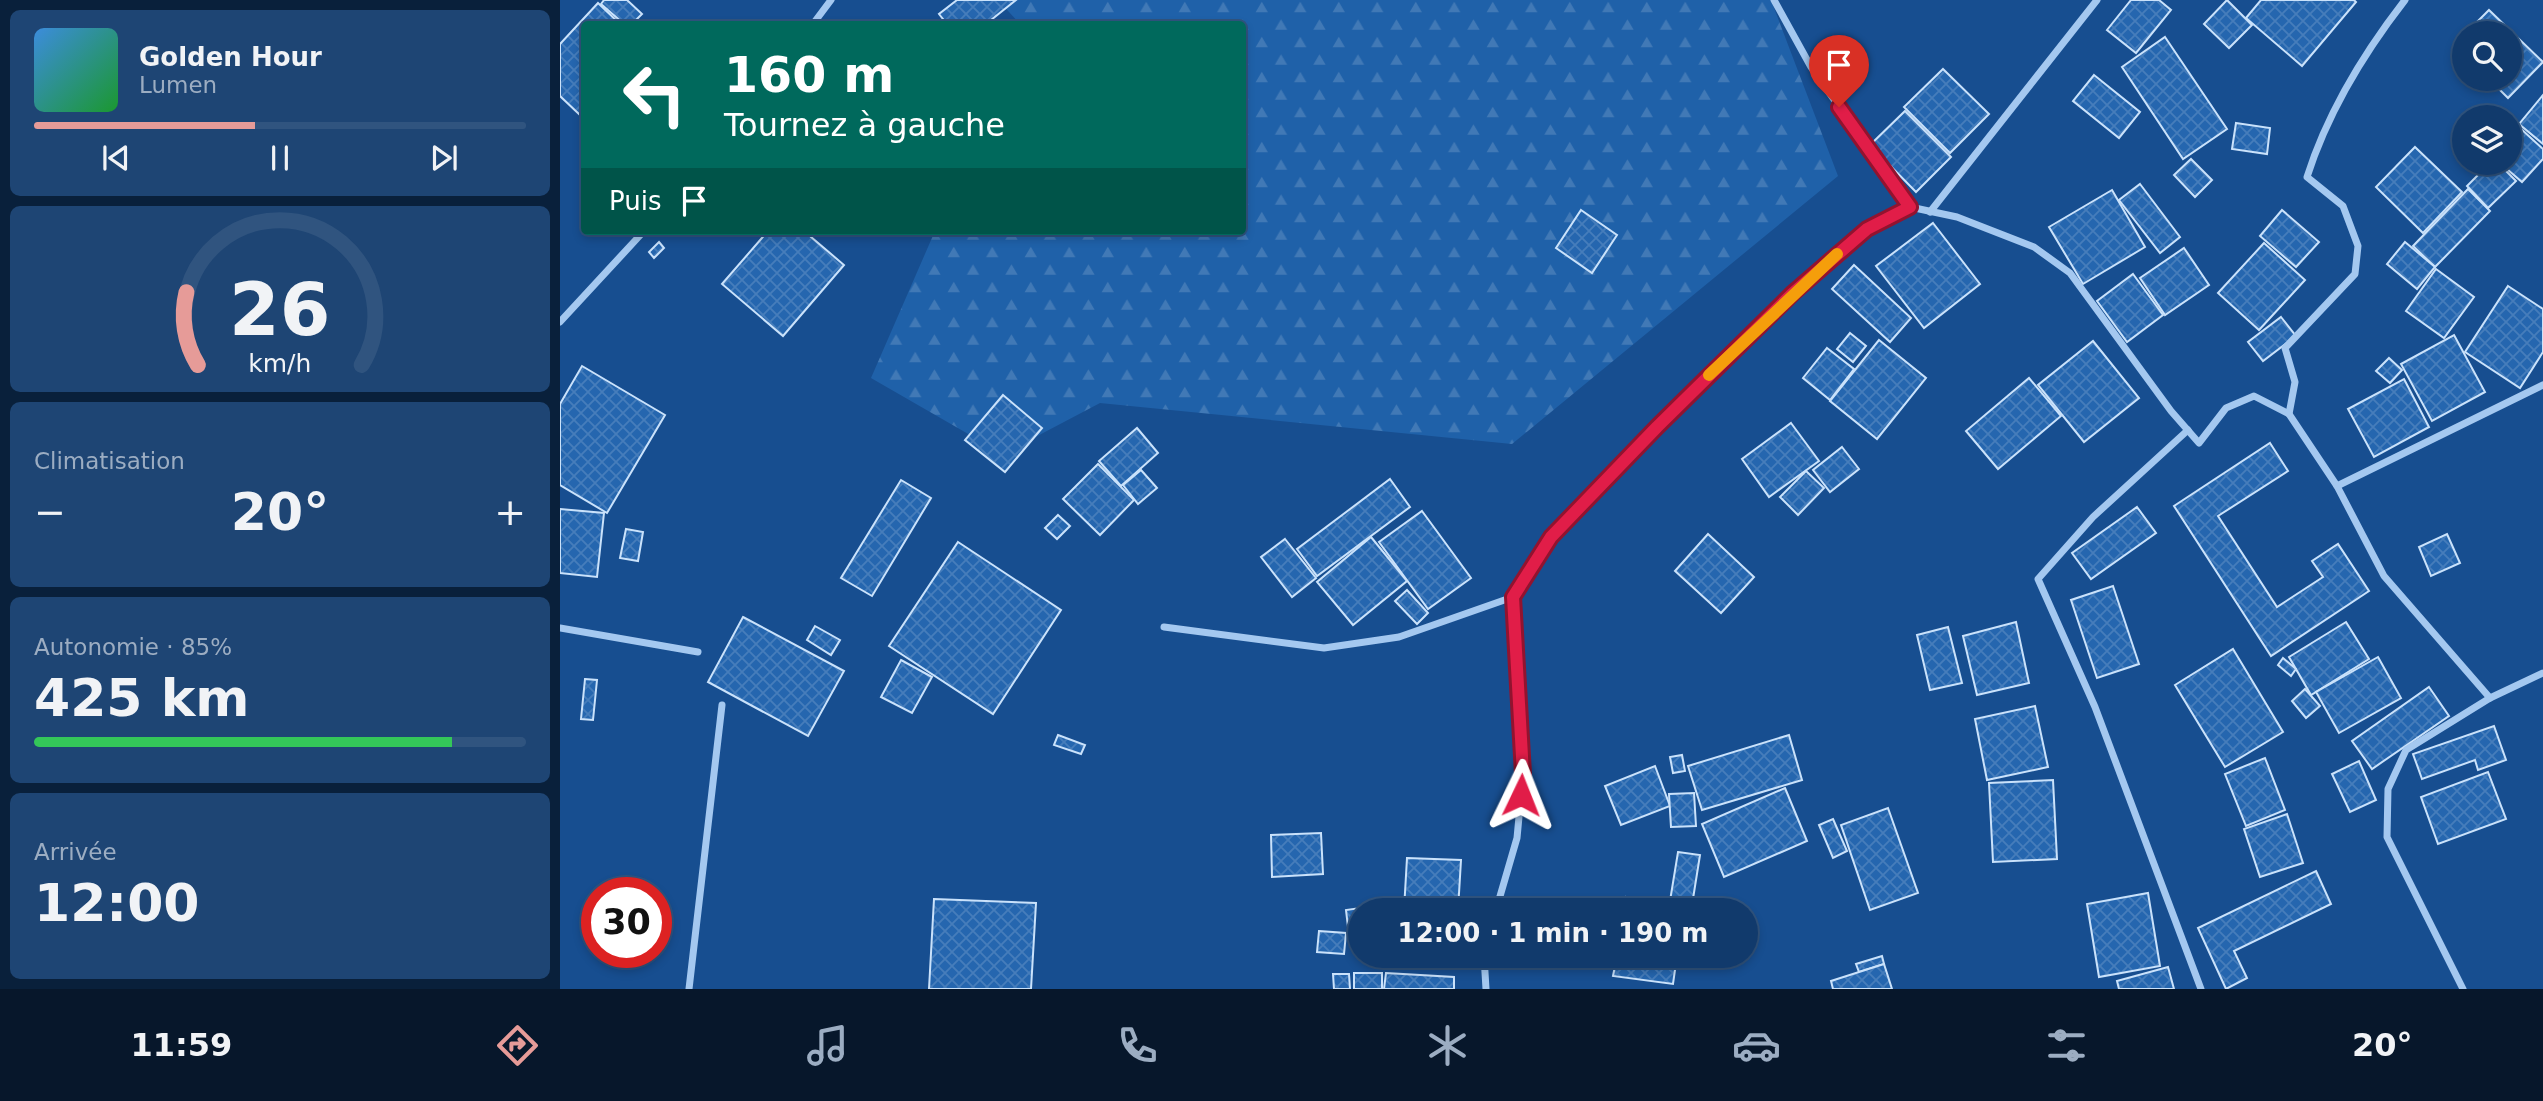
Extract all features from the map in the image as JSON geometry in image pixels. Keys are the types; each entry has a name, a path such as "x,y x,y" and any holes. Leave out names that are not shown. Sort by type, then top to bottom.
{"street":[{"path":"815,21 831,0"},
{"path":"1774,0 1811,66 1910,207 1958,217 2034,247 2070,273 2199,443 2226,408 2255,396 2289,414 2337,486 2384,576 2490,698"},
{"path":"1930,212 2097,0"},
{"path":"2289,414 2295,382 2285,348 2355,274 2358,246 2343,206 2307,177 2319,138 2367,48 2405,0"},
{"path":"1500,898 1517,838 1523,774 1513,597 1551,537 1657,427 1793,293 1867,229 1910,207"},
{"path":"560,323 640,235"},
{"path":"2337,486 2543,385"},
{"path":"2188,430 2094,517 2038,579 2095,707 2201,989"},
{"path":"1164,627 1324,648 1399,637 1513,597"},
{"path":"560,628 698,652"},
{"path":"2463,989 2387,837 2388,789 2406,750 2490,698 2543,673"},
{"path":"688,989 722,705"},
{"path":"1485,968 1486,989"}],"green space":[{"path":"998,0 1771,0 1838,176 1512,444 1100,403 1003,454 871,378 933,235 1246,235 1246,21 1017,21"}],"building":[{"path":"604,0 627,0 642,14 635,21 621,21 601,4"},
{"path":"957,0 1016,0 990,21 945,21 939,14"},
{"path":"2131,0 2159,0 2171,10 2136,53 2107,30"},
{"path":"2227,0 2252,25 2229,48 2204,24"},
{"path":"2261,0 2356,2 2302,66 2246,18"},
{"path":"598,3 617,21 581,21"},
{"path":"2489,10 2500,21 2478,21"},
{"path":"581,21 580,115 560,96 560,44"},
{"path":"2165,37 2227,129 2183,159 2122,67"},
{"path":"2522,42 2543,62 2522,84"},
{"path":"1943,69 1989,114 1950,153 1904,107"},
{"path":"2094,75 2140,112 2119,138 2073,101"},
{"path":"2501,91 2515,91 2508,98"},
{"path":"2543,95 2543,144 2522,126 2522,120"},
{"path":"1905,111 1951,157 1916,192 1870,145"},
{"path":"2236,123 2270,128 2267,154 2232,149"},
{"path":"2522,130 2543,149 2543,159 2522,182 2514,175 2522,175"},
{"path":"2415,147 2462,192 2423,233 2376,187"},
{"path":"2191,159 2212,180 2195,197 2174,175"},
{"path":"2478,175 2510,175 2516,181 2488,208 2467,186"},
{"path":"2140,184 2180,237 2160,253 2119,200"},
{"path":"2468,189 2490,211 2435,267 2413,246"},
{"path":"2112,190 2145,247 2083,284 2049,227"},
{"path":"1581,210 1617,235 1592,273 1556,248"},
{"path":"2282,210 2319,242 2296,267 2260,236"},
{"path":"1933,223 1980,284 1924,328 1876,266"},
{"path":"765,235 809,235 844,265 783,336 722,284"},
{"path":"659,242 664,248 654,258 649,252"},
{"path":"2405,242 2435,267 2417,289 2387,264"},
{"path":"2264,243 2305,280 2259,330 2218,293"},
{"path":"2184,248 2209,285 2165,315 2140,278"},
{"path":"1854,265 1911,318 1890,342 1832,289"},
{"path":"2436,269 2474,297 2444,338 2406,311"},
{"path":"2133,274 2163,315 2127,342 2097,301"},
{"path":"2508,286 2543,309 2543,352 2520,388 2465,352"},
{"path":"2281,317 2296,336 2263,361 2248,342"},
{"path":"1850,333 1866,346 1853,362 1837,349"},
{"path":"2454,335 2485,392 2432,421 2401,364"},
{"path":"1879,340 1926,378 1877,439 1830,401"},
{"path":"2093,341 2139,398 2084,442 2038,385"},
{"path":"1827,348 1854,369 1830,400 1803,378"},
{"path":"2389,358 2402,370 2390,383 2376,371"},
{"path":"582,366 665,415 607,513 560,485 560,404"},
{"path":"2029,378 2061,416 1998,469 1966,431"},
{"path":"2404,379 2429,427 2374,457 2348,409"},
{"path":"1003,395 1042,428 1005,472 965,440"},
{"path":"1791,423 1819,461 1769,497 1742,459"},
{"path":"1137,428 1158,453 1121,486 1099,461"},
{"path":"2270,443 2288,471 2218,516 2277,607 2323,577 2312,561 2338,544 2369,591 2271,656 2174,506"},
{"path":"1842,447 1859,469 1830,492 1813,470"},
{"path":"1098,464 1134,500 1100,535 1063,499"},
{"path":"1141,470 1157,488 1138,504 1123,485"},
{"path":"1806,471 1824,488 1798,515 1780,497"},
{"path":"1390,479 1410,507 1317,576 1297,549"},
{"path":"901,480 931,498 872,596 841,578"},
{"path":"2137,507 2156,533 2091,579 2072,553"},
{"path":"560,509 604,513 597,577 560,573"},
{"path":"1422,511 1471,578 1428,609 1379,542"},
{"path":"1058,515 1070,526 1057,539 1045,528"},
{"path":"626,529 643,532 638,561 620,558"},
{"path":"1708,534 1754,577 1721,613 1675,571"},
{"path":"2447,534 2460,563 2431,576 2419,547"},
{"path":"1371,537 1407,581 1353,625 1317,582"},
{"path":"1285,539 1316,578 1292,597 1261,557"},
{"path":"958,542 1061,610 993,714 889,646"},
{"path":"2113,586 2139,664 2097,678 2071,600"},
{"path":"1407,590 1428,613 1417,624 1395,601"},
{"path":"743,617 844,671 808,736 708,682"},
{"path":"2016,622 2029,683 1977,695 1963,636"},
{"path":"2346,622 2369,659 2311,695 2289,657"},
{"path":"815,626 840,640 831,655 807,640"},
{"path":"1948,627 1962,683 1930,690 1917,635"},
{"path":"2233,649 2283,732 2225,767 2175,685"},
{"path":"2378,657 2401,698 2339,733 2316,692"},
{"path":"2283,658 2296,669 2291,676 2278,665"},
{"path":"901,660 932,677 912,713 881,697"},
{"path":"585,679 597,680 593,720 581,719"},
{"path":"2429,687 2449,716 2372,769 2352,741"},
{"path":"2305,689 2320,706 2306,718 2292,701"},
{"path":"2035,706 2048,767 1987,780 1975,719"},
{"path":"2494,726 2506,760 2478,770 2475,760 2422,779 2413,754"},
{"path":"1058,735 1085,745 1081,754 1054,745"},
{"path":"1789,735 1802,780 1702,810 1688,766"},
{"path":"1682,755 1685,771 1673,773 1670,757"},
{"path":"2265,758 2285,810 2246,826 2225,774"},
{"path":"2359,761 2376,800 2350,812 2332,774"},
{"path":"1655,766 1670,806 1621,825 1605,786"},
{"path":"2488,772 2506,819 2438,844 2421,797"},
{"path":"2053,780 2057,859 1993,862 1989,783"},
{"path":"1785,788 1807,841 1724,877 1702,824"},
{"path":"1694,793 1696,826 1671,827 1669,794"},
{"path":"1888,808 1918,893 1870,910 1841,825"},
{"path":"2287,814 2303,863 2260,877 2244,829"},
{"path":"1833,819 1847,851 1833,858 1819,825"},
{"path":"1321,833 1323,874 1272,877 1271,835"},
{"path":"1678,852 1700,855 1693,898 1670,898"},
{"path":"1407,858 1461,860 1459,898 1405,898"},
{"path":"2316,871 2331,904 2234,951 2247,978 2226,989 2198,928"},
{"path":"2148,893 2160,966 2099,977 2087,904"},
{"path":"934,899 1036,903 1031,989 929,989"},
{"path":"1319,931 1346,933 1344,954 1317,952"},
{"path":"1882,956 1884,964 1859,972 1856,964"},
{"path":"1884,964 1892,989 1833,989 1831,981"},
{"path":"2168,967 2174,989 2119,989 2117,981"},
{"path":"1615,968 1675,968 1673,984 1613,976"},
{"path":"1354,973 1382,973 1382,989 1354,989"},
{"path":"1386,973 1454,977 1454,989 1384,989"},
{"path":"1333,974 1349,974 1350,989 1334,989"}],"slow traffic":[{"path":"1709,375 1837,254"}],"route":[{"path":"1521,795 1523,774 1513,597 1551,537 1657,427 1793,293 1867,229 1910,207 1839,107"}]}
